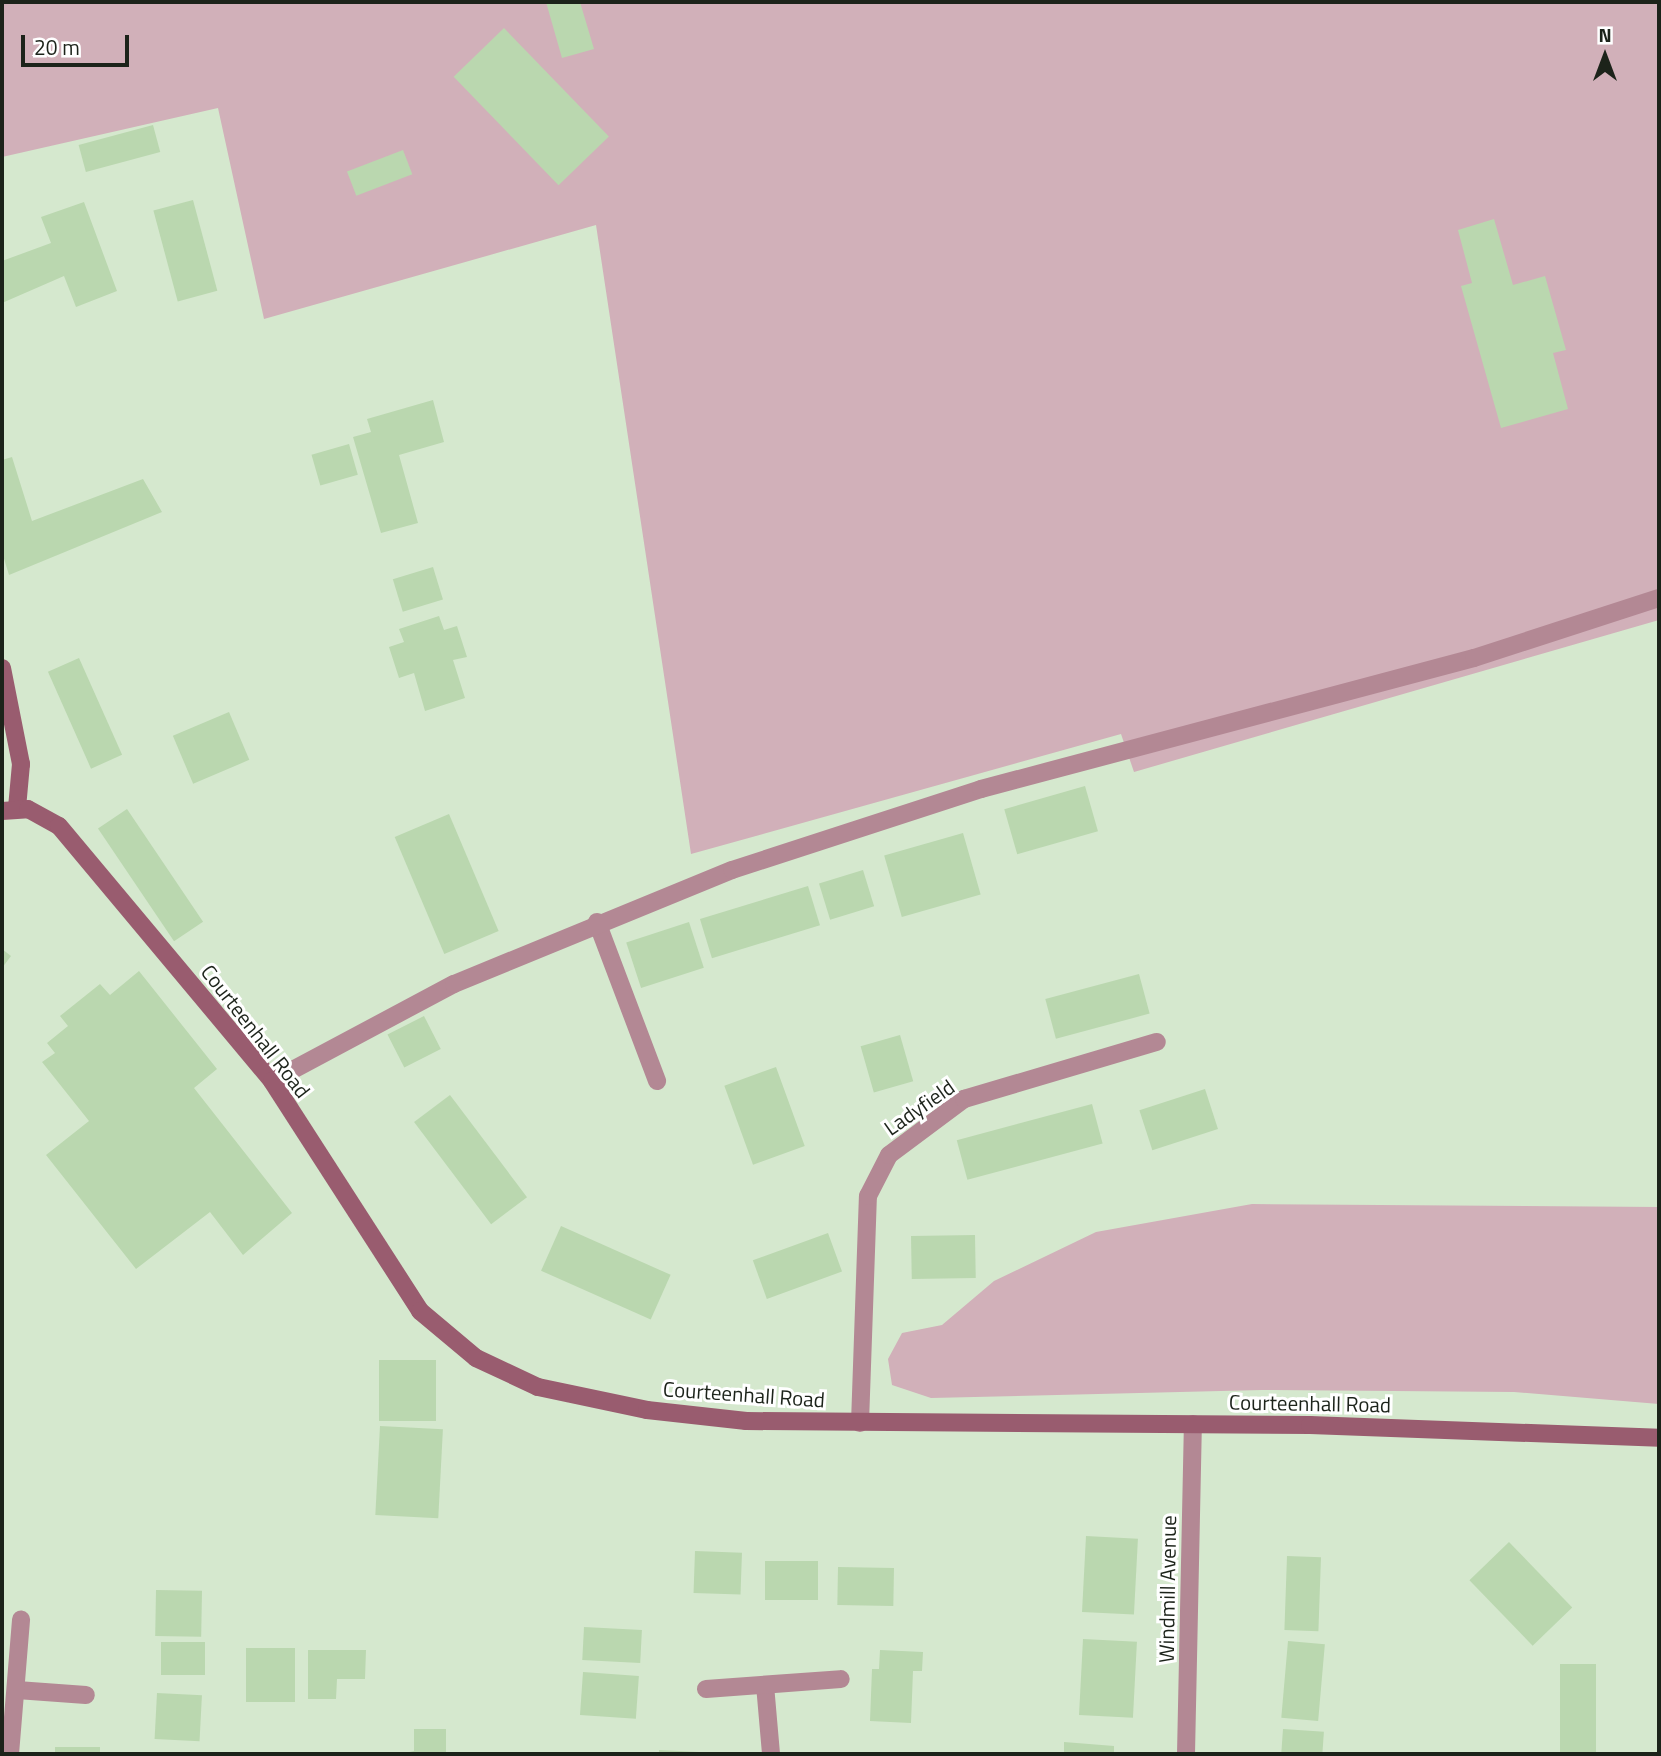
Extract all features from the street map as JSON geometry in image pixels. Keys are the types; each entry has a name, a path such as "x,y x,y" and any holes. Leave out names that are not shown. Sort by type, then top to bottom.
{"street":[{"path":"272,1081 454,984 597,922 732,870 981,789 1474,658 1659,598"},
{"path":"2,668 21,764 10,810"},
{"name":"Courteenhall Road","path":"10,810 39,812 59,827 272,1081 420,1311 476,1358 538,1387 647,1410 860,1423 1194,1424 1659,1438"},
{"path":"597,922 657,1081"},
{"name":"Ladyfield","path":"860,1423 868,1196 890,1155 964,1100 1157,1042"},
{"name":"Windmill Avenue","path":"1186,1754 1194,1424"},
{"path":"10,1754 21,1619"},
{"path":"706,1689 841,1679"},
{"path":"765,1685 771,1754"},
{"path":"17,1690 86,1695"}],"shaded area":[{"path":"2,2 1659,2 1659,620 1134,772 1121,734 691,854 596,225 264,319 218,108 2,157"},
{"path":"1252,1204 1659,1207 1659,1404 1514,1392 1262,1390 931,1398 892,1385 888,1359 902,1333 942,1325 994,1281 1096,1232"}],"building":[{"path":"546,2 580,2 594,49 562,58"},
{"path":"504,28 609,137 559,185 454,77"},
{"path":"153,125 160,152 86,172 79,145"},
{"path":"403,150 412,174 356,196 347,172"},
{"path":"193,200 217,291 178,301 153,211"},
{"path":"84,202 117,291 76,307 64,276 2,303 2,261 51,243 41,217"},
{"path":"1494,219 1513,285 1545,276 1566,350 1553,353 1568,409 1501,428 1461,286 1472,283 1458,230"},
{"path":"433,400 444,442 399,455 418,523 381,533 353,437 371,432 367,419"},
{"path":"349,444 358,475 320,486 312,455"},
{"path":"12,457 32,521 143,479 162,512 9,575 2,552 2,460"},
{"path":"433,567 443,600 403,612 393,579"},
{"path":"439,616 444,630 457,626 467,657 453,660 465,698 425,711 414,673 399,678 389,647 404,642 399,629"},
{"path":"79,658 122,755 91,769 48,672"},
{"path":"229,712 249,760 193,784 173,736"},
{"path":"1085,786 1098,831 1017,854 1004,809"},
{"path":"127,809 203,922 174,941 98,829"},
{"path":"449,814 499,931 444,954 395,837"},
{"path":"963,833 981,895 902,917 884,856"},
{"path":"863,870 874,906 830,920 819,883"},
{"path":"808,886 820,925 712,958 700,919"},
{"path":"689,922 704,968 641,988 626,942"},
{"path":"2,949 11,956 2,968"},
{"path":"139,971 217,1069 194,1088 292,1213 243,1255 210,1212 136,1269 46,1155 89,1121 42,1062 55,1053 47,1043 68,1026 60,1016 100,984 110,995"},
{"path":"1139,974 1150,1014 1056,1039 1045,999"},
{"path":"424,1016 441,1049 404,1068 387,1035"},
{"path":"900,1035 913,1081 874,1092 861,1046"},
{"path":"776,1067 805,1146 753,1165 724,1086"},
{"path":"1205,1089 1218,1129 1152,1150 1139,1110"},
{"path":"450,1095 527,1197 491,1224 414,1122"},
{"path":"1092,1104 1103,1144 967,1180 957,1140"},
{"path":"561,1226 671,1275 651,1320 541,1271"},
{"path":"828,1233 842,1272 767,1299 753,1260"},
{"path":"975,1235 976,1278 912,1279 911,1236"},
{"path":"379,1360 436,1360 436,1421 379,1421"},
{"path":"380,1426 443,1429 438,1518 375,1515"},
{"path":"1086,1536 1138,1539 1134,1615 1082,1612"},
{"path":"1509,1542 1572,1607 1533,1646 1469,1580"},
{"path":"695,1551 742,1553 741,1595 694,1593"},
{"path":"1287,1556 1321,1557 1318,1631 1284,1630"},
{"path":"765,1561 818,1561 818,1600 765,1600"},
{"path":"838,1567 894,1568 893,1606 837,1605"},
{"path":"156,1590 202,1591 201,1637 155,1636"},
{"path":"584,1627 642,1630 640,1663 582,1660"},
{"path":"1083,1639 1137,1642 1133,1718 1079,1715"},
{"path":"1288,1641 1325,1644 1318,1721 1281,1718"},
{"path":"161,1642 205,1642 205,1675 161,1675"},
{"path":"246,1648 295,1648 295,1702 246,1702"},
{"path":"308,1650 366,1650 365,1679 337,1679 336,1699 308,1699"},
{"path":"880,1650 923,1652 922,1671 913,1671 911,1723 870,1721 872,1669 879,1669"},
{"path":"1560,1664 1596,1664 1596,1754 1560,1754"},
{"path":"583,1672 639,1676 636,1719 580,1715"},
{"path":"157,1693 202,1695 200,1741 155,1739"},
{"path":"414,1729 446,1729 446,1754 400,1754 414,1751"},
{"path":"1283,1729 1324,1732 1322,1754 1281,1754"},
{"path":"1064,1742 1114,1746 1114,1754 1064,1754"},
{"path":"55,1747 100,1747 100,1754 55,1754"},
{"path":"659,1750 699,1752 699,1754 659,1754"}]}
